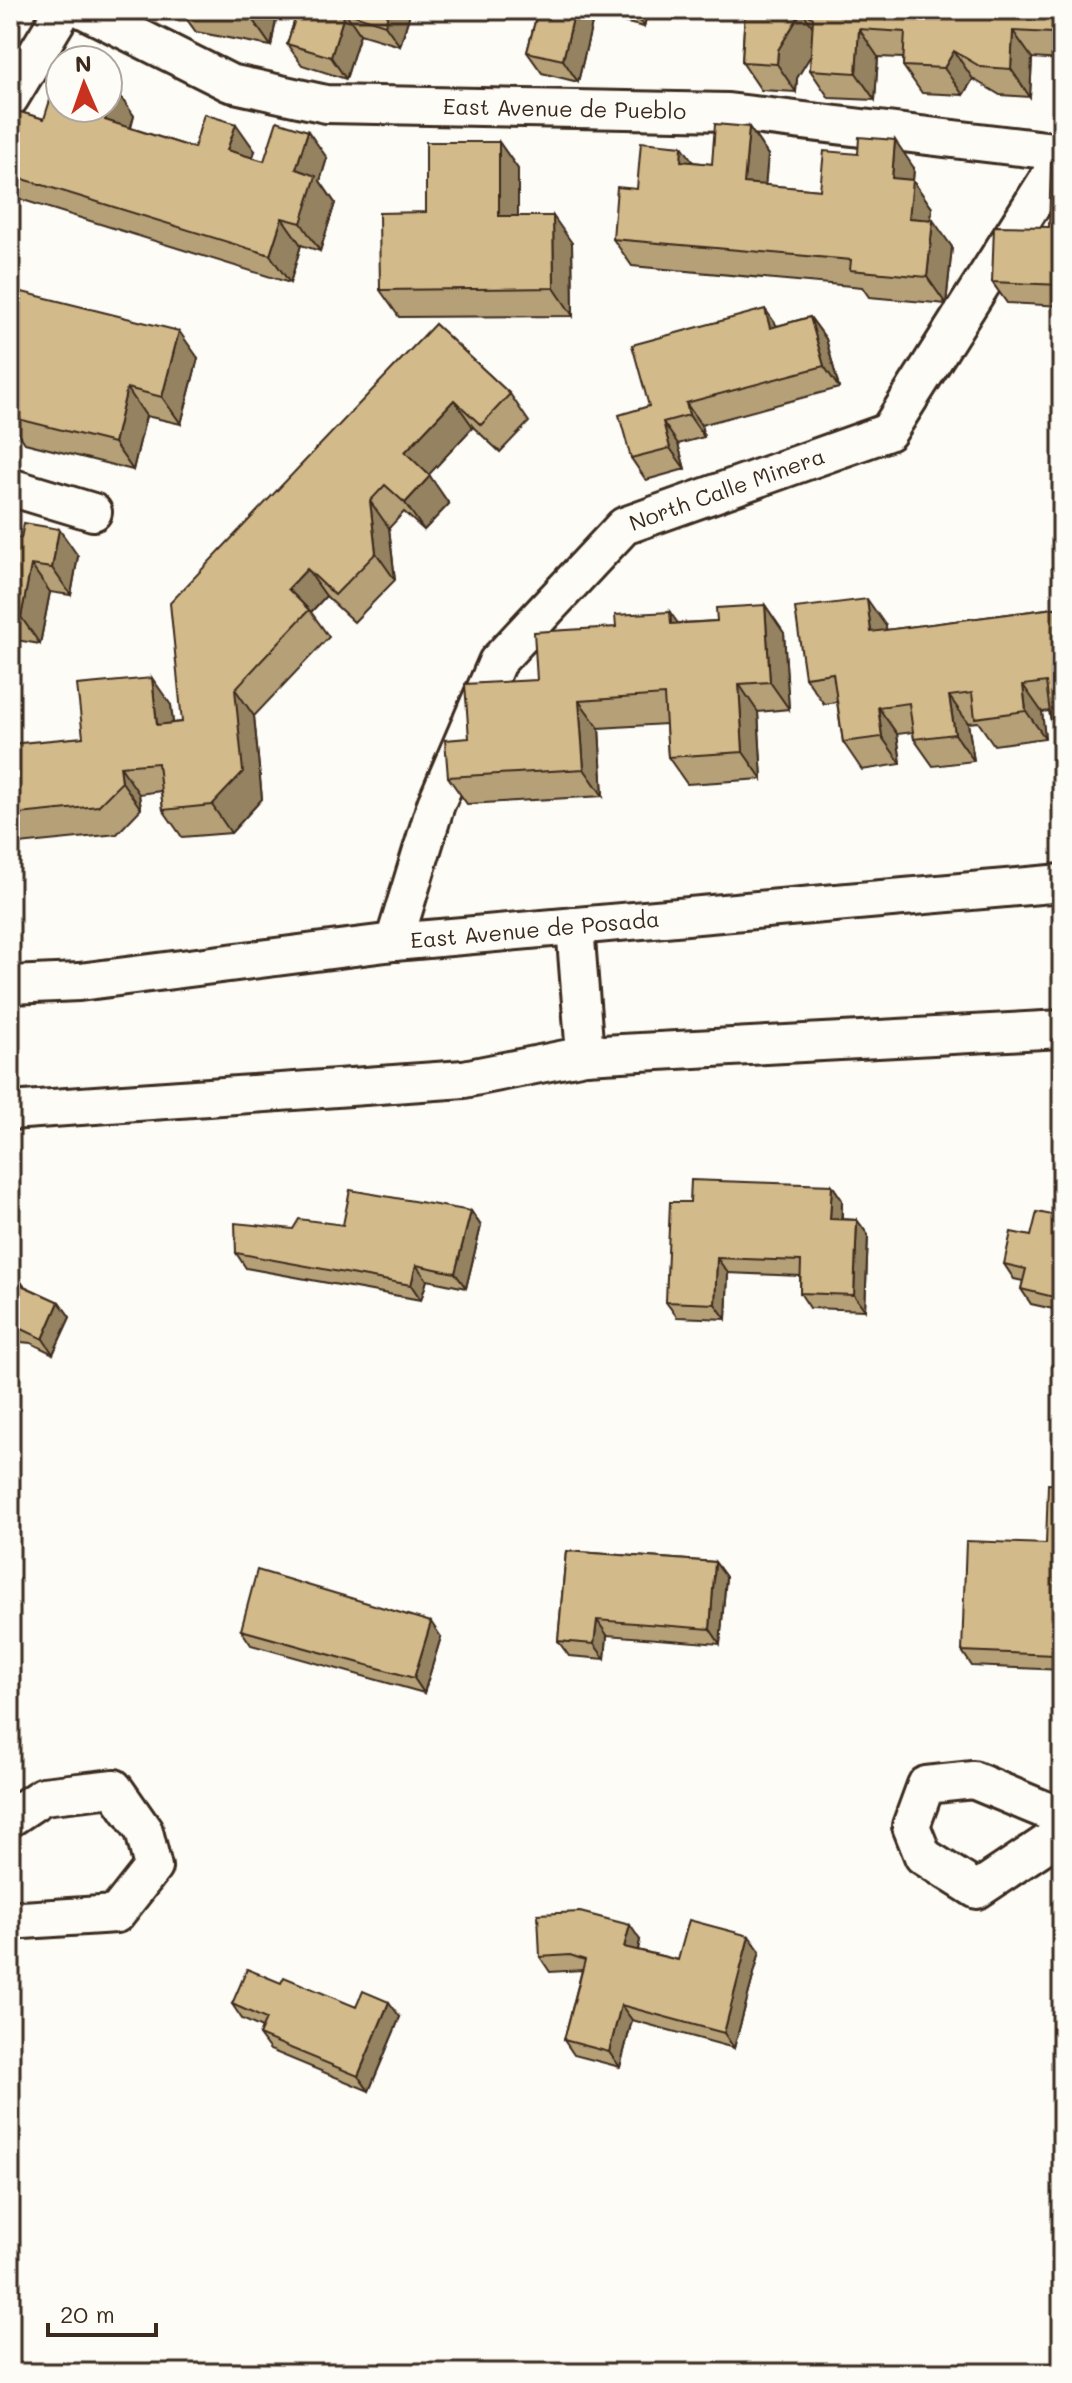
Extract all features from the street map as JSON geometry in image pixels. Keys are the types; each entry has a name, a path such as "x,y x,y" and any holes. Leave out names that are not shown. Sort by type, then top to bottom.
{"street":[{"path":"10,98 63,10"},
{"name":"East Avenue de Pueblo","path":"84,10 230,83 326,104 728,112 1062,155"},
{"name":"North Calle Minera","path":"394,942 436,804 497,662 624,526 888,432 1062,155"},
{"path":"10,487 93,512"},
{"name":"East Avenue de Posada","path":"10,985 79,982 394,942 1062,883"},
{"path":"575,926 585,1055"},
{"path":"10,1111 464,1079 585,1055 1062,1029"},
{"path":"1062,1817 973,1780 926,1785 911,1826 923,1856 977,1890 1062,1833"},
{"path":"10,1818 43,1796 114,1788 144,1831 153,1867 116,1914 23,1920 10,1918"}],"building":[{"path":"205,10 254,10 252,19"},
{"path":"298,10 389,10 385,25 345,12 331,57 287,44"},
{"path":"538,10 575,10 563,60 527,52"},
{"path":"745,10 1062,10 1062,38 1053,33 1013,31 1011,69 981,67 954,51 944,68 903,66 905,32 859,29 856,73 810,70 813,18 802,11 778,50 777,64 742,62"},
{"path":"10,109 44,119 44,124 118,124 194,148 204,114 236,124 227,150 264,161 277,121 308,131 296,169 316,176 301,223 282,218 270,255 10,175"},
{"path":"715,124 749,127 744,183 820,190 824,151 858,154 859,137 895,140 892,178 913,180 909,218 933,220 927,277 850,270 851,260 613,239 617,187 637,189 641,142 682,146 681,161 712,164"},
{"path":"426,142 499,142 499,216 553,216 554,288 380,290 379,213 426,212"},
{"path":"1051,161 1062,161 1062,285 992,282 994,226 1049,227"},
{"path":"10,289 179,331 162,397 127,388 114,443 10,417 10,401 17,371 10,369"},
{"path":"765,309 770,328 810,317 824,366 686,403 689,415 663,422 670,448 631,458 619,415 649,406 632,345"},
{"path":"435,324 510,394 481,425 454,400 405,452 430,476 405,503 385,485 370,501 376,553 335,595 307,569 288,589 309,610 235,689 243,772 212,805 163,810 158,763 120,766 122,782 98,806 10,815 10,744 83,737 77,685 152,678 157,725 182,722 170,603"},
{"path":"24,523 59,529 52,568 31,565 21,617 10,615 10,536 21,538"},
{"path":"867,599 871,632 1062,607 1062,720 1051,721 1046,682 1023,685 1026,711 975,718 972,693 949,696 955,734 914,739 909,703 878,707 882,737 843,742 833,673 805,677 795,608"},
{"path":"765,605 770,682 739,684 743,752 668,757 664,695 579,701 584,769 448,777 445,740 469,738 465,684 537,680 534,632 616,627 615,615 670,612 671,624 717,621 716,608"},
{"path":"691,1180 832,1185 830,1219 857,1220 854,1295 800,1293 801,1261 717,1258 715,1304 666,1302 670,1202 690,1202"},
{"path":"350,1190 471,1211 455,1273 416,1265 411,1285 236,1253 235,1223 293,1229 299,1219 343,1225"},
{"path":"1037,1212 1062,1217 1062,1299 1021,1289 1026,1269 1004,1264 1011,1232 1031,1236"},
{"path":"10,1280 59,1302 43,1339 20,1328 10,1327"},
{"path":"1048,1484 1062,1485 1062,1643 1055,1645 1055,1655 962,1651 966,1541 1046,1544"},
{"path":"566,1551 715,1562 710,1629 597,1620 594,1644 558,1641"},
{"path":"257,1570 431,1622 414,1678 241,1630"},
{"path":"580,1912 630,1925 624,1947 678,1960 689,1920 749,1936 724,2033 621,2005 609,2052 564,2040 585,1960 570,1955 540,1957 538,1914"},
{"path":"247,1969 281,1983 284,1977 356,2007 363,1991 389,2002 358,2076 259,2035 266,2019 232,2004"}]}
